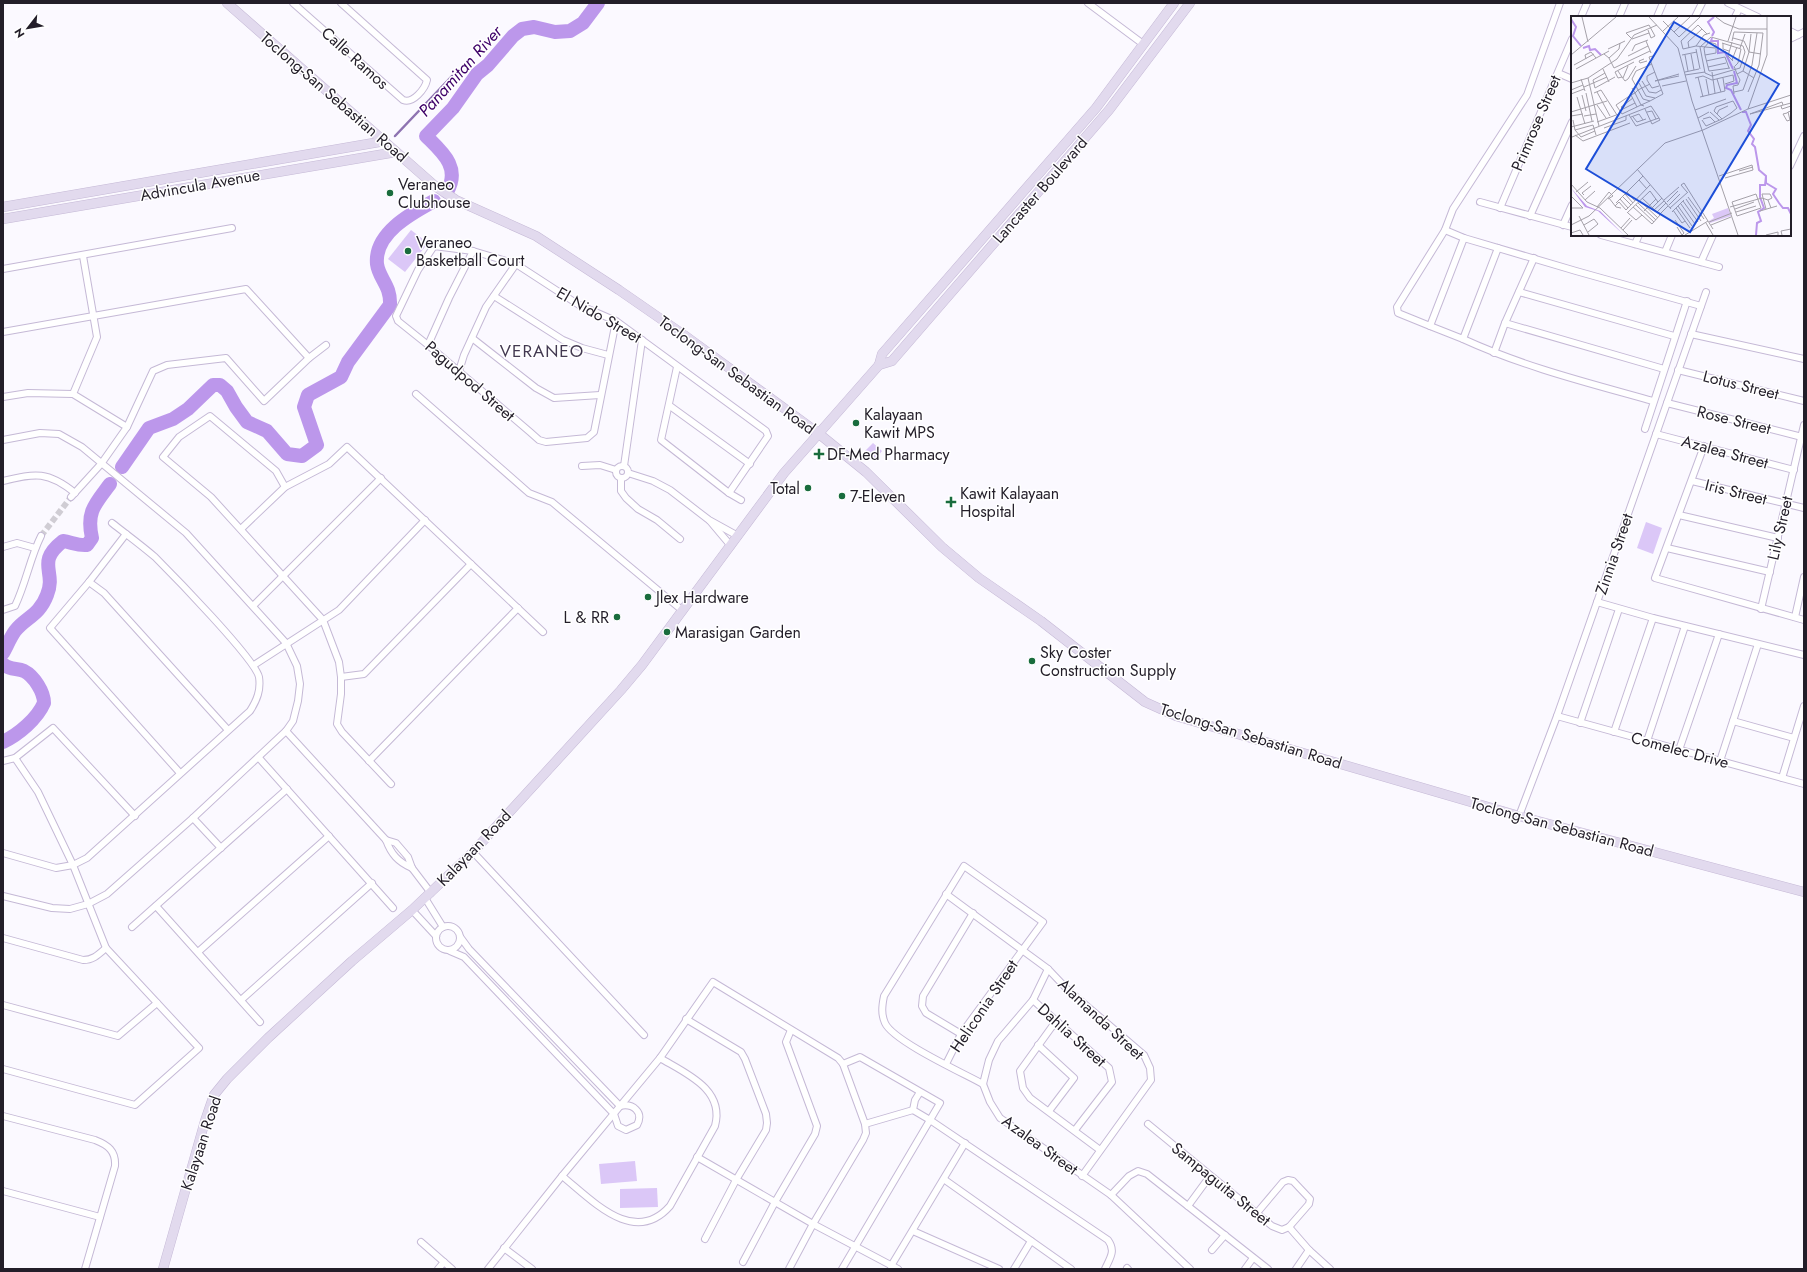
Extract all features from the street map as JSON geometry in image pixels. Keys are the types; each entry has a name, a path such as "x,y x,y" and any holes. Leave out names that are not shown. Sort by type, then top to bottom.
{"main road":[{"name":"Toclong-San Sebastian Road","path":"227,3 396,152 446,194 536,236 619,290 818,433 866,472 942,547 979,578 1042,622 1145,702 1176,716 1519,816 1804,892"},
{"name":"Lancaster Boulevard","path":"879,366 882,354 1096,108 1174,3"},
{"name":"Lancaster Boulevard","path":"818,433 879,366 892,360 1057,171 1109,110 1190,3"},
{"name":"Advincula Avenue","path":"3,207 385,141"},
{"name":"Advincula Avenue","path":"3,219 396,152"},
{"path":"187,176 189,187"},
{"name":"Kalayaan Road","path":"163,1269 214,1095 226,1079 268,1038 352,961 428,896 473,852 642,665 784,473 818,433"}],"street":[{"name":"Calle Ramos","path":"293,3 403,100 407,102 412,101 426,85 427,80 341,3"},
{"path":"1560,3 1527,95 1454,209 1445,230 1397,307 1398,313 1402,316 1463,339 1494,353 1551,372 1654,401"},
{"path":"1581,16 1587,3"},
{"path":"1619,16 1625,3"},
{"path":"1657,16 1663,3"},
{"path":"1696,16 1702,3"},
{"path":"1728,3 1756,16"},
{"path":"1091,4 1143,44"},
{"path":"1736,16 1739,9"},
{"path":"1791,31 1801,33"},
{"path":"1791,38 1801,33"},
{"name":"Primrose Street","path":"1500,208 1571,41"},
{"path":"1558,73 1571,79"},
{"path":"1530,216 1571,124"},
{"path":"1791,164 1804,136"},
{"path":"1480,202 1571,227"},
{"path":"1563,225 1571,207"},
{"path":"3,269 83,256 232,228"},
{"path":"1445,230 1464,238 1576,272 1701,306"},
{"path":"1605,236 1719,267"},
{"path":"1635,244 1639,236"},
{"path":"1665,252 1672,236"},
{"path":"1701,262 1713,236"},
{"path":"1430,326 1464,238"},
{"name":"El Nido Street","path":"396,318 418,270 434,246 473,251 516,264 579,305 616,321 768,434 750,464"},
{"path":"1463,339 1498,248"},
{"path":"428,345 449,298 473,251"},
{"path":"73,394 97,337 92,317 83,256"},
{"path":"1494,353 1505,323 1534,258"},
{"path":"459,371 486,307 516,264"},
{"path":"3,332 246,289 309,358"},
{"path":"1519,292 1674,336"},
{"name":"Zinnia Street","path":"1519,816 1557,716 1706,292"},
{"path":"494,296 563,340 582,348 608,355"},
{"path":"1645,429 1674,336 1687,301"},
{"name":"Pagudpod Street","path":"396,318 539,440 546,442 587,438 594,432 600,395"},
{"path":"472,338 536,388 554,398 600,395 616,321"},
{"path":"1505,323 1664,368"},
{"path":"1691,334 1804,359"},
{"path":"642,340 624,466 628,473 653,481 670,490 709,520 738,536"},
{"path":"3,481 26,476 48,476 63,483 73,495 101,464 127,427 153,371 168,365 226,358 264,401 309,358 326,345"},
{"path":"677,367 670,406 661,440 728,493 741,500"},
{"name":"Lotus Street","path":"1678,370 1804,401"},
{"path":"3,397 28,393 73,394 127,427"},
{"path":"416,394 529,493 552,502 683,611"},
{"name":"Rose Street","path":"1667,403 1802,437"},
{"path":"670,406 750,464 728,493"},
{"path":"285,487 276,471 210,416 178,437 163,457 211,497 323,620 338,662 341,677 341,694 337,724 342,732 391,784"},
{"name":"Lily Street","path":"1761,609 1804,425"},
{"path":"3,440 40,433 59,434 82,447 186,533 286,643 297,666 300,684 293,721 286,731 259,758 107,894 88,904 70,909 52,908 3,896"},
{"name":"Azalea Street","path":"1656,434 1794,470"},
{"path":"1704,446 1655,578 1804,620"},
{"path":"241,529 285,487 329,464 347,447 543,632"},
{"path":"582,466 600,465 616,470"},
{"path":"616,470 620,466 624,466"},
{"path":"616,470 616,474 621,478"},
{"path":"621,478 626,476 628,473"},
{"path":"253,606 381,478"},
{"path":"621,478 621,491 626,498 638,509 657,520 680,539"},
{"name":"Iris Street","path":"1692,481 1804,508"},
{"path":"1679,515 1778,538"},
{"path":"254,665 339,610 425,520"},
{"path":"709,520 731,546"},
{"path":"3,853 56,868 73,865 87,858 250,711 257,700 259,690 258,676 254,665 154,557 112,522"},
{"path":"126,534 89,582 50,628 180,773"},
{"path":"3,610 16,606 35,548 41,536"},
{"path":"3,547 17,543 35,548"},
{"path":"1667,548 1770,572"},
{"path":"341,677 364,674 471,564"},
{"path":"1795,617 1804,576"},
{"path":"89,582 104,593 228,730"},
{"path":"1597,602 1653,618 1804,655"},
{"path":"369,761 518,608"},
{"path":"1580,723 1619,609"},
{"path":"1614,732 1653,618"},
{"path":"1647,741 1685,626"},
{"path":"1679,750 1719,634"},
{"path":"1720,761 1758,644"},
{"path":"1782,778 1804,706"},
{"name":"Comelec Drive","path":"1557,716 1804,784"},
{"path":"1733,721 1794,738"},
{"path":"3,761 16,758 53,728 135,816"},
{"path":"286,731 386,840 389,850 400,863 412,868"},
{"path":"3,1069 135,1105 199,1048 106,948 73,865 38,792 16,758"},
{"path":"259,758 393,908"},
{"path":"132,928 287,789"},
{"path":"193,818 221,848"},
{"path":"198,952 329,836"},
{"path":"386,840 396,843 408,857 412,868 443,927"},
{"path":"473,852 644,1035"},
{"name":"Heliconia Street","path":"946,894 964,866 1043,922 961,1034 946,1064"},
{"path":"241,1000 372,883"},
{"path":"946,894 884,996 882,1012 885,1024 898,1038 983,1084 989,1060 998,1041 1033,1000 1048,969"},
{"name":"Alamanda Street","path":"946,894 1024,949 1048,969 1067,989 1144,1054 1150,1068 1151,1080 1139,1099 1082,1176"},
{"path":"156,906 260,1022"},
{"path":"412,910 436,936 439,947 464,957 614,1114 616,1123 622,1129 630,1130 637,1125 640,1117 636,1109 629,1105 620,1106"},
{"path":"961,1034 926,1013 922,1006 923,996 973,913"},
{"path":"436,936 443,927"},
{"path":"443,927 455,928 470,949 620,1106"},
{"path":"3,938 83,960 90,960 96,957 106,948"},
{"path":"450,951 457,948 461,938"},
{"path":"488,1269 562,1176 660,1058 713,982 838,1058 843,1064 865,1124 866,1133 863,1140 813,1224 789,1269"},
{"name":"Dahlia Street","path":"1033,1000 1109,1068 1112,1082 1075,1130"},
{"path":"3,1005 118,1036 157,1003"},
{"path":"686,1019 741,1052 746,1059 766,1114 767,1123 766,1130 736,1180 705,1239"},
{"path":"1056,1021 1020,1071 1023,1088 1030,1098 1100,1150"},
{"path":"742,1262 775,1202 816,1134 817,1126 786,1042 790,1030"},
{"path":"1038,1045 1074,1078 1049,1111"},
{"path":"842,1269 940,1103 860,1057 843,1064"},
{"path":"562,1176 618,1219 631,1223 654,1220 662,1216 670,1206 715,1126 717,1118 716,1109 707,1088 701,1082 660,1058"},
{"name":"Azalea Street","path":"983,1084 990,1102 1000,1118 1111,1195 1190,1269"},
{"path":"913,1110 920,1092"},
{"path":"865,1124 913,1110 930,1120 1108,1240 1112,1245 1113,1252 1105,1269"},
{"path":"3,1116 95,1140 108,1146 115,1156 85,1269"},
{"name":"Sampaguita Street","path":"1148,1124 1256,1214 1282,1230 1289,1227 1309,1250 1330,1269"},
{"path":"891,1266 945,1180 965,1143"},
{"path":"697,1157 813,1224 898,1269"},
{"path":"1111,1195 1129,1176 1138,1171 1147,1174 1268,1269"},
{"path":"1188,1206 1210,1176"},
{"path":"945,1180 1071,1269"},
{"path":"1256,1214 1283,1182 1288,1180 1293,1181 1310,1199 1309,1204 1289,1227"},
{"path":"3,1191 100,1217"},
{"path":"913,1231 999,1269"},
{"path":"1212,1250 1225,1235"},
{"path":"1014,1269 1031,1241"},
{"path":"421,1242 452,1269"},
{"path":"504,1248 532,1269"},
{"path":"1296,1269 1309,1250"},
{"path":"1245,1269 1253,1258"},
{"path":"438,1269 444,1262"},
{"path":"1059,1269 1062,1263"}],"shaded area":[{"name":"Veraneo Basketball Court","path":"411,230 428,243 405,272 388,259"},
{"path":"873,443 882,451 874,461 864,452"},
{"path":"1646,522 1662,528 1653,554 1637,548"},
{"path":"635,1161 637,1181 601,1184 599,1164"},
{"path":"657,1188 658,1207 620,1208 620,1189"}],"waterway":[{"name":"Panamitan River","path":"447,192 451,183 451,168 443,154 426,136 453,108 477,74 488,65 513,36 522,29 534,27 555,32 570,31 583,23 598,3"},
{"path":"395,136 452,76"},
{"name":"Panamitan River","path":"122,467 149,428 173,419 188,409 213,385 220,385 227,391 247,422 267,431 287,454 302,456 317,445 304,407 308,395 341,377 348,362 390,305 389,292 377,264 378,253 382,243 396,225 434,201"},
{"name":"Panamitan River","path":"3,653 19,626 36,612 44,602 50,580 48,567 50,555 63,541 87,545 92,538 90,529 91,515 96,503 110,484"},
{"name":"Panamitan River","path":"3,664 28,673 35,680 44,699 41,709 27,726 3,742"}],"tunnel":[{"path":"41,536 71,497"}],"place":[{"name":"Veraneo Clubhouse","path":"390,193"},
{"name":"Veraneo Basketball Court","path":"408,251"},
{"name":"Kalayaan Kawit MPS","path":"856,423"},
{"name":"DF-Med Pharmacy","path":"819,454"},
{"name":"Total","path":"808,488"},
{"name":"7-Eleven","path":"842,496"},
{"name":"Kawit Kalayaan Hospital","path":"951,502"},
{"name":"Jlex Hardware","path":"648,597"},
{"name":"L & RR","path":"617,617"},
{"name":"Marasigan Garden","path":"667,632"},
{"name":"Sky Coster Construction Supply","path":"1032,661"}],"district":[{"name":"VERANEO","path":"542,351"}]}
